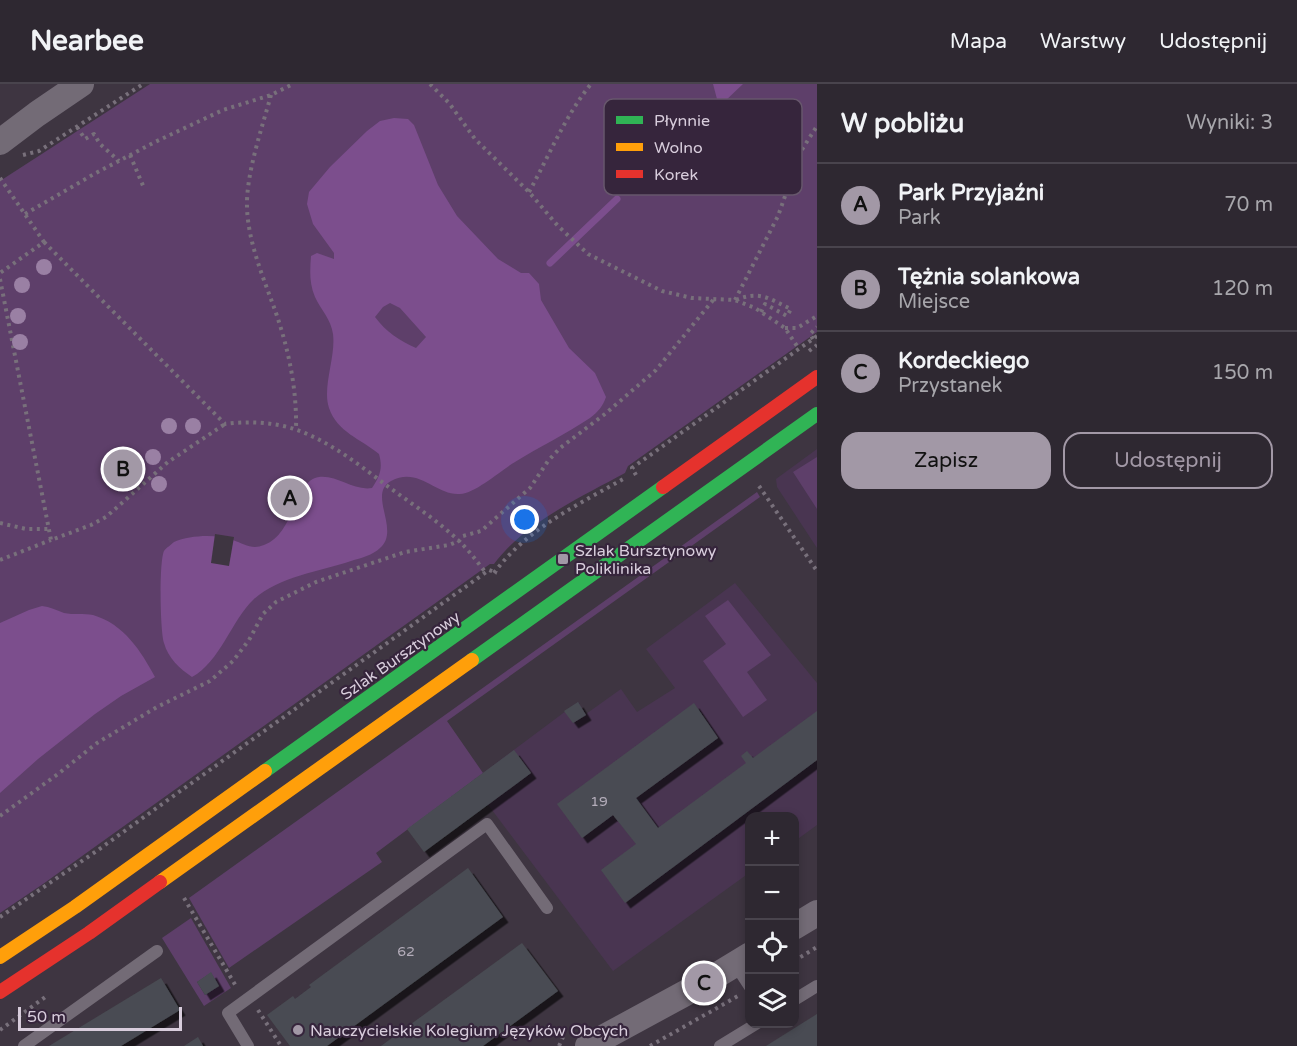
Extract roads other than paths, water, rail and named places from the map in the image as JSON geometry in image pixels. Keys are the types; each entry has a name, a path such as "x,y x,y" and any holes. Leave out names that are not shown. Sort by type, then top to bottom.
{"main road":[{"name":"Szlak Bursztynowy","path":"0,957 94,893 817,377"},
{"path":"0,992 98,926 817,414"}],"street":[{"path":"7,150 37,114 81,84"},
{"path":"799,924 817,913"},
{"path":"588,1046 742,960"}],"lane":[{"path":"248,1046 228,1014 487,824 547,908"},
{"path":"24,1046 157,951"},
{"path":"742,960 745,991"},
{"path":"799,997 817,986"},
{"path":"720,1046 748,1028"}],"waterway":[{"path":"550,263 617,199"}],"place":[{"name":"Tężnia solankowa","path":"123,469"},
{"name":"Park Przyjaźni","path":"290,498"},
{"name":"Szlak Bursztynowy Poliklinika","path":"563,559"},
{"name":"Kordeckiego","path":"704,983"},
{"name":"Nauczycielskie Kolegium Języków Obcych","path":"298,1030"}]}
